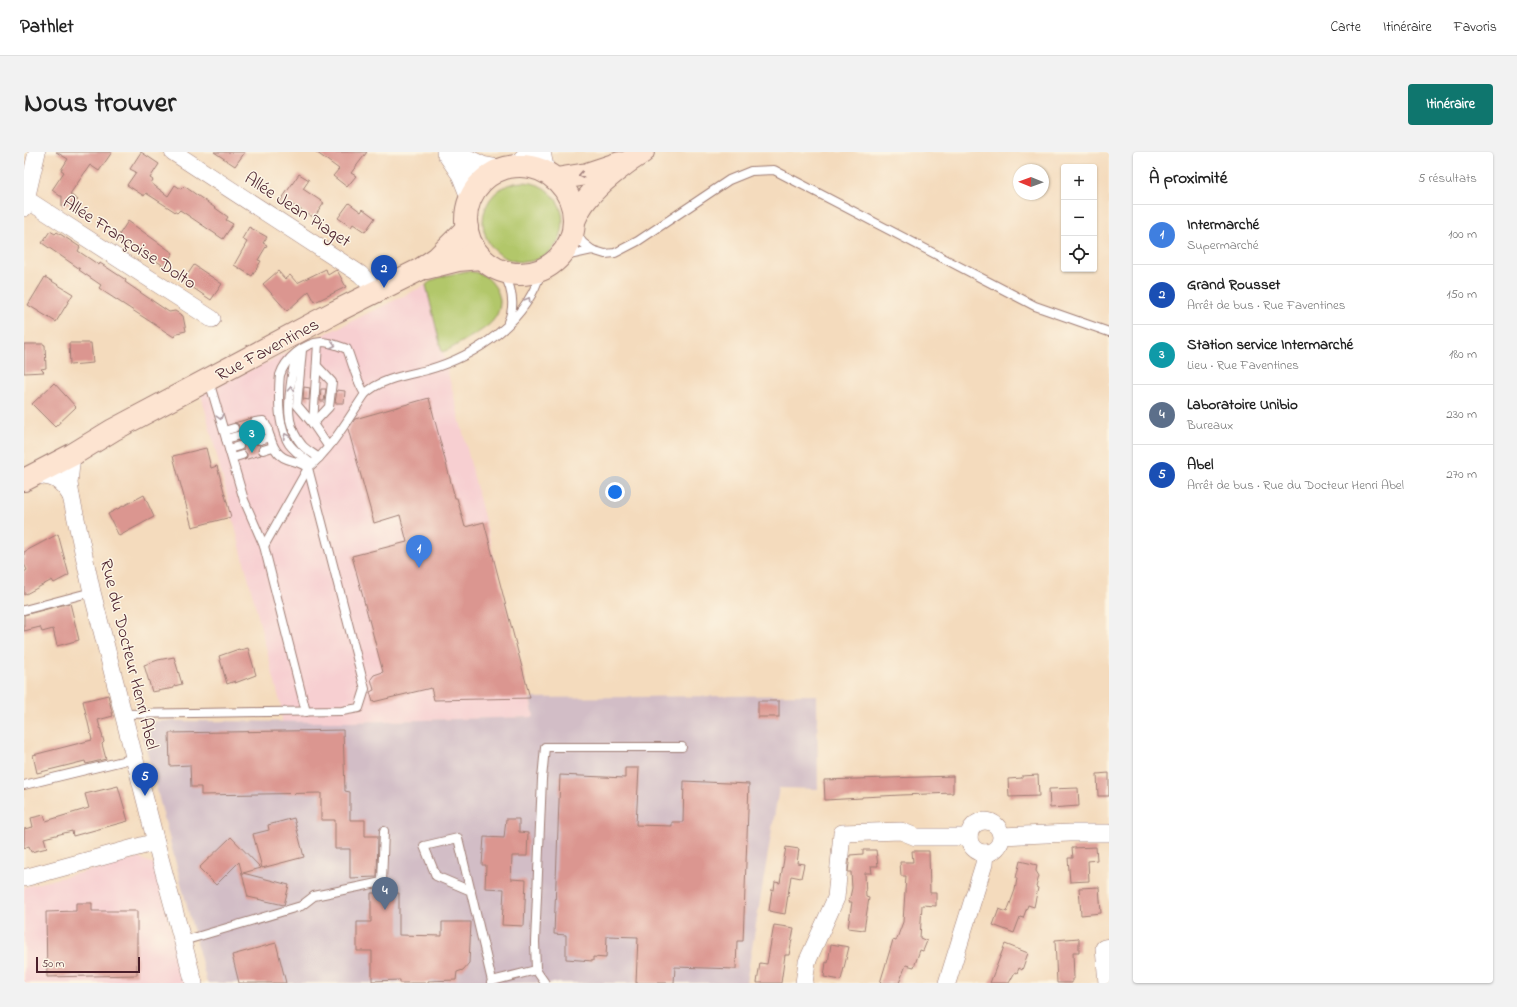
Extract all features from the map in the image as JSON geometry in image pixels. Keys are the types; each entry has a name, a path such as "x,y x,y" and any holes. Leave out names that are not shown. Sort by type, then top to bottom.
{"main road":[{"path":"637,155 594,191 586,200 574,225 569,245 560,258 541,271 528,274 503,272 482,258 472,244 467,228 467,212 471,197 478,186 487,177 513,163 587,174 637,155"},
{"path":"548,167 566,190 572,204 574,225"},
{"name":"Rue Faventines","path":"27,474 421,269 437,258 467,228"},
{"name":"Rue Faventines","path":"421,269 458,260 482,258"},
{"name":"Rue Faventines","path":"27,474 72,455 113,430"}],"street":[{"path":"25,204 37,152"},
{"name":"Allée Jean Piaget","path":"173,152 360,274 377,291"},
{"path":"447,152 462,174 471,197"},
{"path":"450,152 482,167 513,163"},
{"name":"Allée Françoise Dolto","path":"25,204 212,319"},
{"name":"Rue du Docteur Henri Abel","path":"72,455 69,483 92,592 194,983"},
{"name":"Rue du Docteur Henri Abel","path":"27,474 49,476 57,480 65,486 71,496"},
{"path":"985,820 997,825 1002,836 997,848 986,853 974,848 969,837 974,825 985,820"},
{"path":"804,983 807,962 836,898 842,833 901,832 916,837 969,837"},
{"path":"1002,836 1109,833"},
{"path":"24,878 156,842"},
{"path":"947,983 982,871 986,853"},
{"path":"1107,983 1104,948 1109,947"}],"lane":[{"path":"574,225 583,243 592,250 605,254 615,253 638,241 729,180 751,171 774,170 1035,306 1109,332"},
{"path":"560,258 592,250"},
{"path":"264,546 310,466 319,458 365,394 371,388 396,378 445,364 481,346 506,325 525,306 534,291 541,271"},
{"path":"503,272 509,283 512,306 512,311 506,325"},
{"path":"124,714 306,712 342,711 359,708 365,688 310,466 290,444 283,430 279,413 280,376 285,363 300,350 320,342 335,344 347,349 354,366 358,384 365,394"},
{"path":"313,424 318,343"},
{"path":"300,350 297,404 328,446"},
{"path":"300,350 294,362 290,420 294,434 303,447 319,458"},
{"path":"313,424 329,407 332,382 316,366"},
{"path":"209,379 244,500 264,546 306,712"},
{"path":"255,422 263,420 265,422 273,447 283,457 310,466"},
{"path":"224,431 234,428"},
{"path":"257,431 268,428"},
{"path":"226,439 237,436"},
{"path":"260,440 270,437"},
{"path":"229,449 239,446"},
{"path":"263,450 273,447"},
{"path":"232,458 242,455"},
{"path":"24,610 92,592"},
{"path":"545,983 536,970 535,942 542,779 545,747 682,747"},
{"path":"24,785 136,758"},
{"path":"183,941 301,906 314,896 382,882 384,832"},
{"path":"471,891 436,876 424,846 458,838 471,891 492,982 536,970"}],"shaded area":[{"path":"426,285 534,717 351,722 282,722 281,706 201,394"},
{"path":"817,695 818,789 779,788 746,983 207,983 142,733 156,721 351,722 534,717 530,698"},
{"path":"138,858 154,864 185,983 24,983 24,887"}],"green space":[{"path":"523,182 538,185 551,194 560,207 563,222 560,237 551,250 538,259 523,262 508,259 495,250 486,237 483,222 486,207 495,194 508,185"},
{"path":"467,271 482,274 491,281 496,288 500,301 497,315 494,320 484,329 442,352 426,285 434,279"}],"building":[{"path":"56,152 112,152 99,171 90,165 70,194 78,200 62,207 62,196 52,190 64,172 61,170 68,159"},
{"path":"141,152 159,164 150,178 153,180 151,183 168,196 175,185 181,189 184,186 228,217 226,220 233,224 223,239 180,210 177,213 146,193 144,196 127,185 136,172 130,169"},
{"path":"214,152 245,152 235,166"},
{"path":"316,152 367,152 351,173 356,176 347,187 333,176 339,169"},
{"path":"299,174 309,180 303,189 324,203 315,216 311,216 293,205 289,210 279,203"},
{"path":"349,203 361,212 363,209 375,218 365,232 353,224 351,227 338,218"},
{"path":"128,221 173,253 164,266 128,243 127,244 117,238"},
{"path":"249,227 267,237 263,243 267,245 258,260 261,261 252,276 234,265 247,242 242,239"},
{"path":"50,231 55,234 57,232 80,247 78,251 126,280 125,282 169,312 175,311 183,316 186,331 177,333 174,337 99,288 101,285 42,243"},
{"path":"194,265 222,284 211,300 183,281"},
{"path":"326,269 328,275 336,270 346,287 315,302 309,291 287,311 263,284 278,271 285,279 290,275 297,283"},
{"path":"45,277 73,294 56,322 28,305"},
{"path":"69,343 91,343 93,363 70,365"},
{"path":"24,344 45,345 46,368 41,369 44,372 24,373"},
{"path":"54,383 76,407 55,427 32,404"},
{"path":"304,387 310,388 309,400 303,399"},
{"path":"321,389 326,389 324,401 320,401"},
{"path":"337,390 345,391 344,403 335,403"},
{"path":"429,398 455,498 457,498 465,527 484,522 530,698 434,700 431,688 373,702 370,692 374,690 371,679 374,675 383,672 352,556 407,542 400,515 374,523 348,429 355,419"},
{"path":"252,418 250,422 253,427 252,432 256,436 256,444 260,445 258,451 261,455 244,460 247,457 247,454 243,450 244,444 240,441 242,434 239,431 238,424 234,423"},
{"path":"206,448 211,468 217,466 231,517 192,527 173,456"},
{"path":"144,495 154,517 119,536 108,514"},
{"path":"58,534 69,575 54,583 52,580 24,595 24,572 27,570 24,564 24,552"},
{"path":"70,603 79,640 57,646 53,629 42,632 40,627 24,631 24,615"},
{"path":"248,648 256,675 235,683 235,681 227,684 219,656 239,649"},
{"path":"174,657 182,684 174,686 174,688 152,692 144,665 158,660"},
{"path":"108,695 113,716 98,720 104,742 102,744 106,759 86,764 85,761 37,773 33,755 92,740 83,701"},
{"path":"758,701 779,701 779,717 758,717"},
{"path":"343,730 345,791 350,792 350,820 365,820 365,836 378,836 377,877 350,878 350,849 335,849 335,820 321,820 321,793 201,795 201,787 191,787 190,765 170,766 169,733"},
{"path":"625,768 639,768 636,825 672,826 672,822 683,822 684,781 749,784 743,941 737,941 736,969 675,967 674,983 636,983 638,937 607,936 606,958 593,957 593,961 566,959 566,935 554,934 560,775 625,778"},
{"path":"1109,773 1109,796 1098,796 1097,774"},
{"path":"1038,775 1039,796 1009,797 1008,779"},
{"path":"953,776 953,793 825,800 824,780"},
{"path":"118,786 128,821 73,836 72,831 44,838 47,848 31,852 29,846 24,848 24,829 33,827 31,818 44,815 46,821 89,808 85,794"},
{"path":"1078,788 1079,806 1050,808 1049,789"},
{"path":"294,818 304,857 262,868 253,834 269,830 268,825"},
{"path":"506,819 519,819 519,832 528,833 527,856 512,856 511,879 526,880 524,926 502,925 504,889 485,888 486,865 482,865 484,837 504,838"},
{"path":"231,837 261,868 243,873 289,885 284,905 248,897 239,862 216,885 199,868"},
{"path":"786,847 799,849 797,863 804,864 801,878 791,876 785,914 769,911 772,889 774,890 775,882 780,883"},
{"path":"1096,847 1097,860 1088,861 1089,881 1070,882 1068,858 1073,858 1072,848"},
{"path":"863,850 876,850 878,866 871,866 872,873 865,873 866,897 869,898 864,930 848,928 852,902 849,902 852,888 851,872 848,872 850,855 863,854"},
{"path":"912,851 929,851 930,893 936,893 936,906 922,905 920,938 927,941 923,951 920,950 914,967 906,965 899,983 880,983 893,940 896,941 903,922 906,876 901,876 900,862 913,862"},
{"path":"1020,861 1037,865 1036,871 1039,876 1036,887 1038,888 1034,907 1028,905 1023,918 1020,917 1014,933 993,925 999,909 1007,912 1015,890"},
{"path":"1099,887 1101,913 1081,915 1079,888"},
{"path":"371,893 399,893 399,935 442,936 442,922 471,922 469,963 463,970 457,972 456,980 428,981 428,983 400,983 400,980 372,981 372,951 357,951 357,922 371,922"},
{"path":"76,903 92,903 92,911 137,911 137,975 47,977 46,912 76,911"},
{"path":"774,925 794,928 789,955 785,955 781,983 757,983 760,963 767,964"},
{"path":"1079,938 1079,952 1073,952 1074,979 1072,979 1072,983 1057,983 1055,940"},
{"path":"276,943 286,983 239,983 232,955"},
{"path":"831,944 849,947 841,980 824,977"},
{"path":"1005,944 1028,953 1022,970 1019,968 1017,973 1015,972 1009,983 990,983"}],"place":[{"name":"Grand Rousset","path":"384,288"},
{"name":"Station service Intermarché","path":"252,453"},
{"name":"Intermarché","path":"419,568"},
{"name":"Abel","path":"145,796"},
{"name":"Laboratoire Unibio","path":"385,910"}]}
